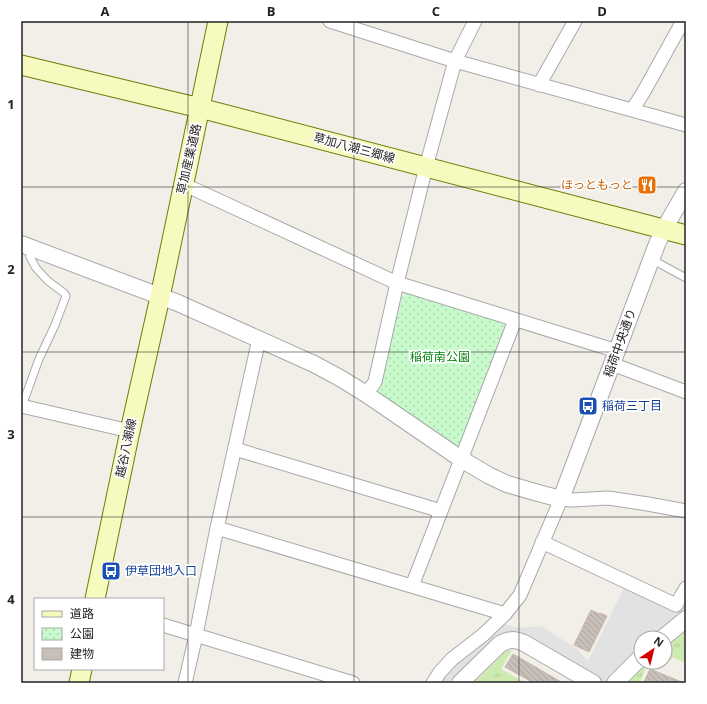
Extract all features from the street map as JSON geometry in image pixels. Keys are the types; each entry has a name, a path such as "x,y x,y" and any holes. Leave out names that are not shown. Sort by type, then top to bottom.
{"main road":[{"name":"草加産業道路","path":"160,297 218,21"},
{"name":"草加八潮三郷線","path":"21,65 200,108 686,235"},
{"name":"越谷八潮線","path":"95,598 160,297"},
{"path":"79,683 82,670"}],"street":[{"path":"330,21 454,61 686,125"},
{"path":"366,394 375,382 397,283 454,61 474,21"},
{"path":"539,85 575,21"},
{"path":"632,110 683,21"},
{"path":"183,184 397,283 515,320 614,358 686,392"},
{"name":"稲荷中央通り","path":"561,499 651,259 664,229 686,191"},
{"path":"25,246 178,303 314,364 366,394 461,459 488,475 508,484 561,499 572,500 608,498 686,511"},
{"path":"412,586 515,320"},
{"path":"185,683 217,528 259,339"},
{"path":"22,406 130,431"},
{"path":"235,449 441,511"},
{"path":"432,683 452,660 483,635 505,614 520,595 561,499"},
{"path":"217,528 505,614"},
{"path":"542,542 676,605 686,588"},
{"path":"673,630 686,619"},
{"path":"164,626 196,635 339,681 353,683"},
{"path":"460,683 500,644 507,640 517,640 593,683"},
{"path":"615,683 633,664"}],"lane":[{"path":"22,406 39,360 66,296 48,281 36,268 25,246"},
{"path":"651,259 686,278"}],"green space":[{"name":"稲荷南公園","path":"409,293 503,321 506,328 461,446 456,448 378,394 402,297"},
{"path":"686,631 686,663 673,657 673,642"},
{"path":"512,650 501,669 526,683 474,683 506,651"},
{"path":"640,670 645,670 640,682 641,683 627,683"}],"shaded area":[{"path":"625,586 677,611 686,597 686,613 681,614 663,630 633,630 633,657 609,681 597,682 523,637 453,683 440,683 454,664 505,624 516,628 541,626 577,649 588,661"}],"building":[{"path":"591,610 607,616 589,652 574,645"},
{"path":"513,654 563,683 534,683 505,667"},
{"path":"650,670 652,670 684,683 646,683 644,682"}],"place":[{"name":"ほっともっと","path":"647,185"},
{"name":"稲荷三丁目","path":"588,406"},
{"name":"伊草団地入口","path":"111,571"}]}
